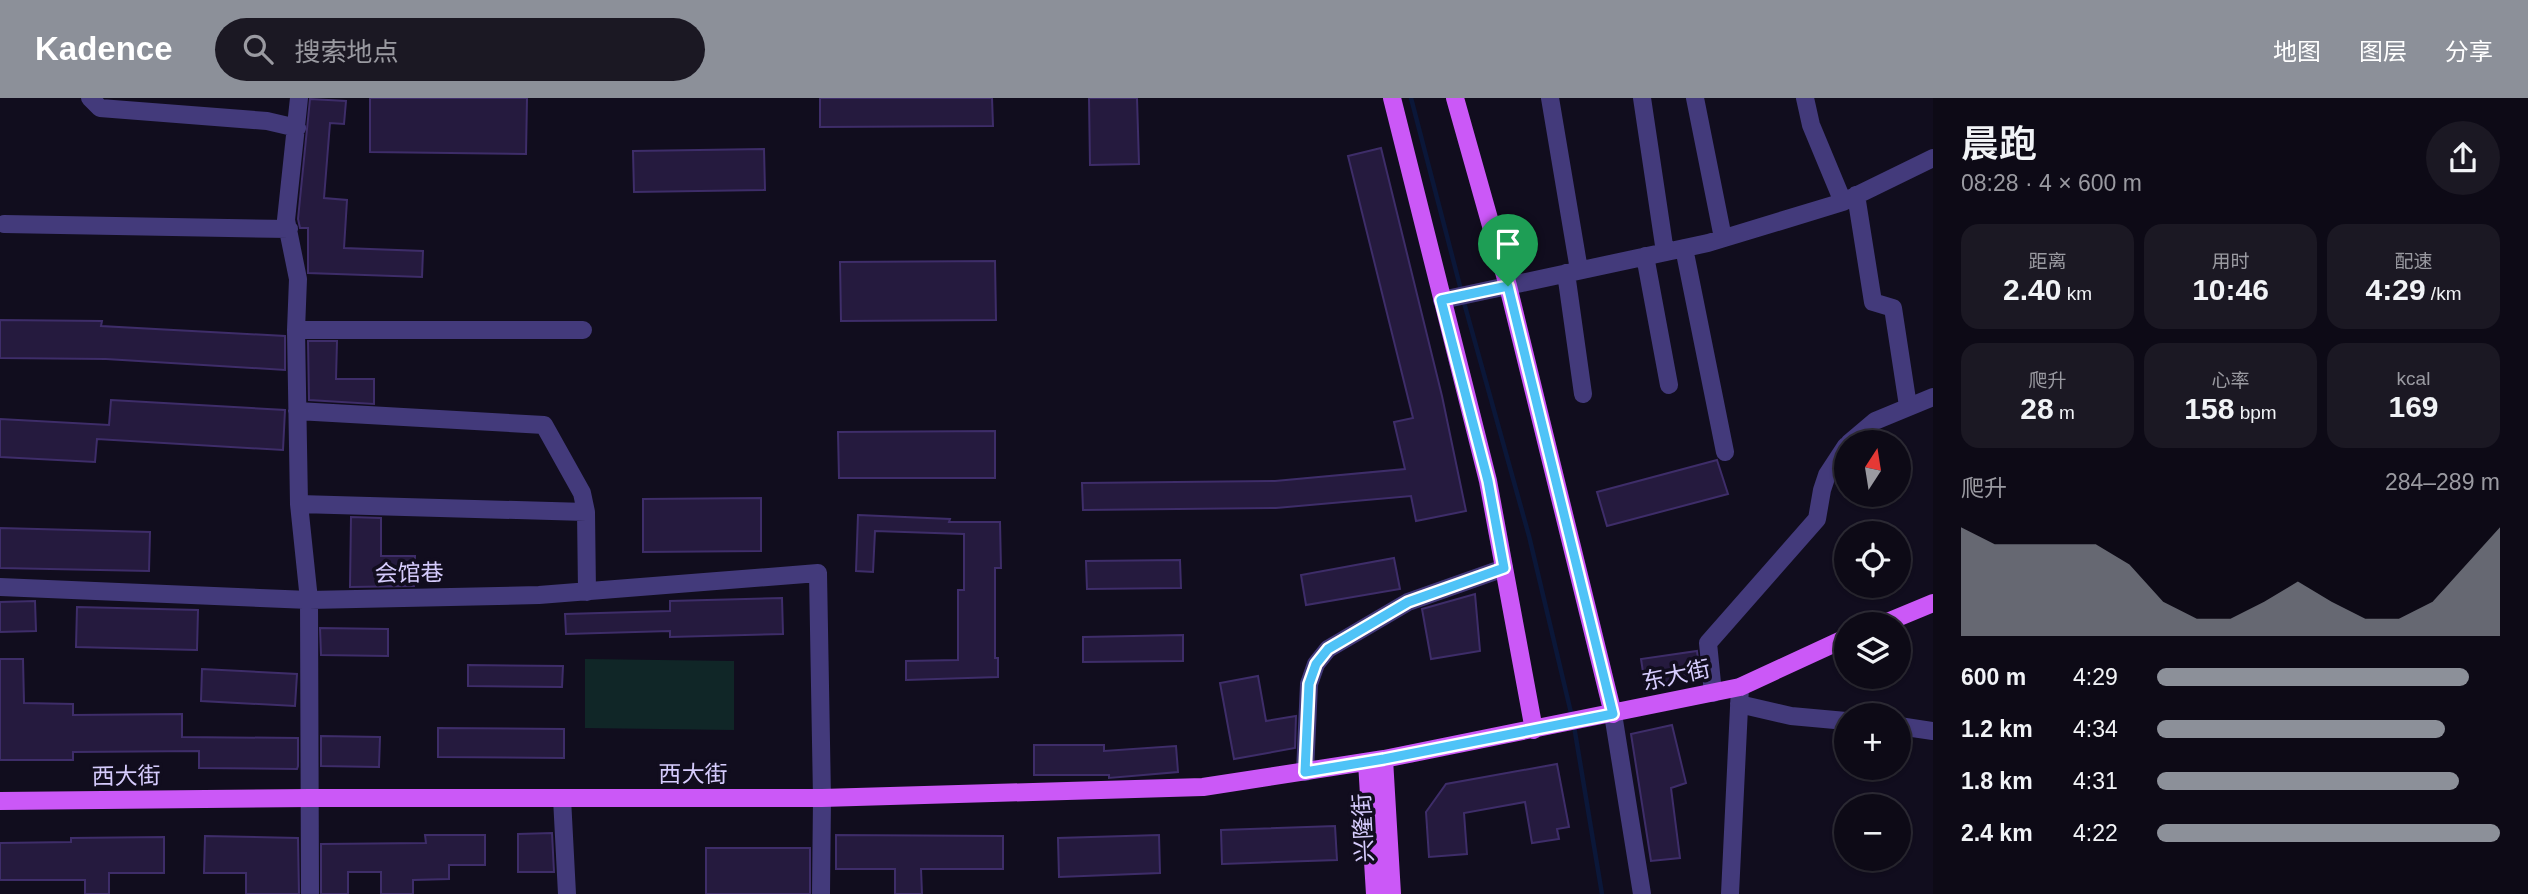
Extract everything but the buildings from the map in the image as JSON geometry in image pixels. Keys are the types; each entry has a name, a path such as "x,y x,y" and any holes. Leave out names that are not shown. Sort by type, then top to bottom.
{"main road":[{"path":"1392,98 1446,299 1488,481 1534,730"},
{"path":"1455,98 1508,286 1613,714"},
{"path":"1911,612 1933,603"},
{"name":"东大街","path":"1375,761 1713,692 1739,695 1834,644"},
{"name":"西大街","path":"0,802 310,798 822,798 1203,787 1375,761"},
{"name":"兴隆街","path":"1375,761 1375,894"},
{"name":"兴隆街","path":"1375,761 1392,894"}],"street":[{"path":"90,98 100,108 267,121 297,128"},
{"path":"299,98 286,220 298,279 296,330 299,504 309,600 310,894"},
{"path":"1550,98 1572,272 1583,394"},
{"path":"1642,98 1665,252"},
{"path":"1695,98 1723,238"},
{"path":"1805,98 1811,125 1849,199 1873,302 1893,308 1908,407"},
{"path":"1446,299 1723,238 1849,199 1933,158"},
{"path":"4,224 289,229"},
{"path":"1684,248 1725,452"},
{"path":"1645,256 1669,385"},
{"path":"296,330 583,330"},
{"path":"1864,430 1875,421 1933,397"},
{"path":"297,411 544,425 582,493 586,512 587,592"},
{"path":"1713,692 1708,643 1817,519 1822,490 1834,464"},
{"path":"299,504 586,512"},
{"path":"1305,772 1309,684 1316,664 1328,649 1408,602 1504,568"},
{"name":"会馆巷","path":"0,587 309,600 539,595 818,573 822,798"},
{"path":"1730,894 1739,695 1791,716 1834,720"},
{"path":"1613,714 1643,894"},
{"path":"1911,728 1933,731"},
{"path":"562,798 567,894"},
{"path":"821,894 822,798"}],"green space":[{"path":"585,659 734,661 734,730 585,728"}],"waterway":[{"path":"1411,98 1461,290"},
{"path":"1463,299 1529,536 1572,717"},
{"path":"1574,726 1602,894"}],"route":[{"path":"1508,286 1613,714 1305,772 1309,684 1316,664 1328,649 1408,602 1504,568 1488,481 1441,300 1508,286"}]}
